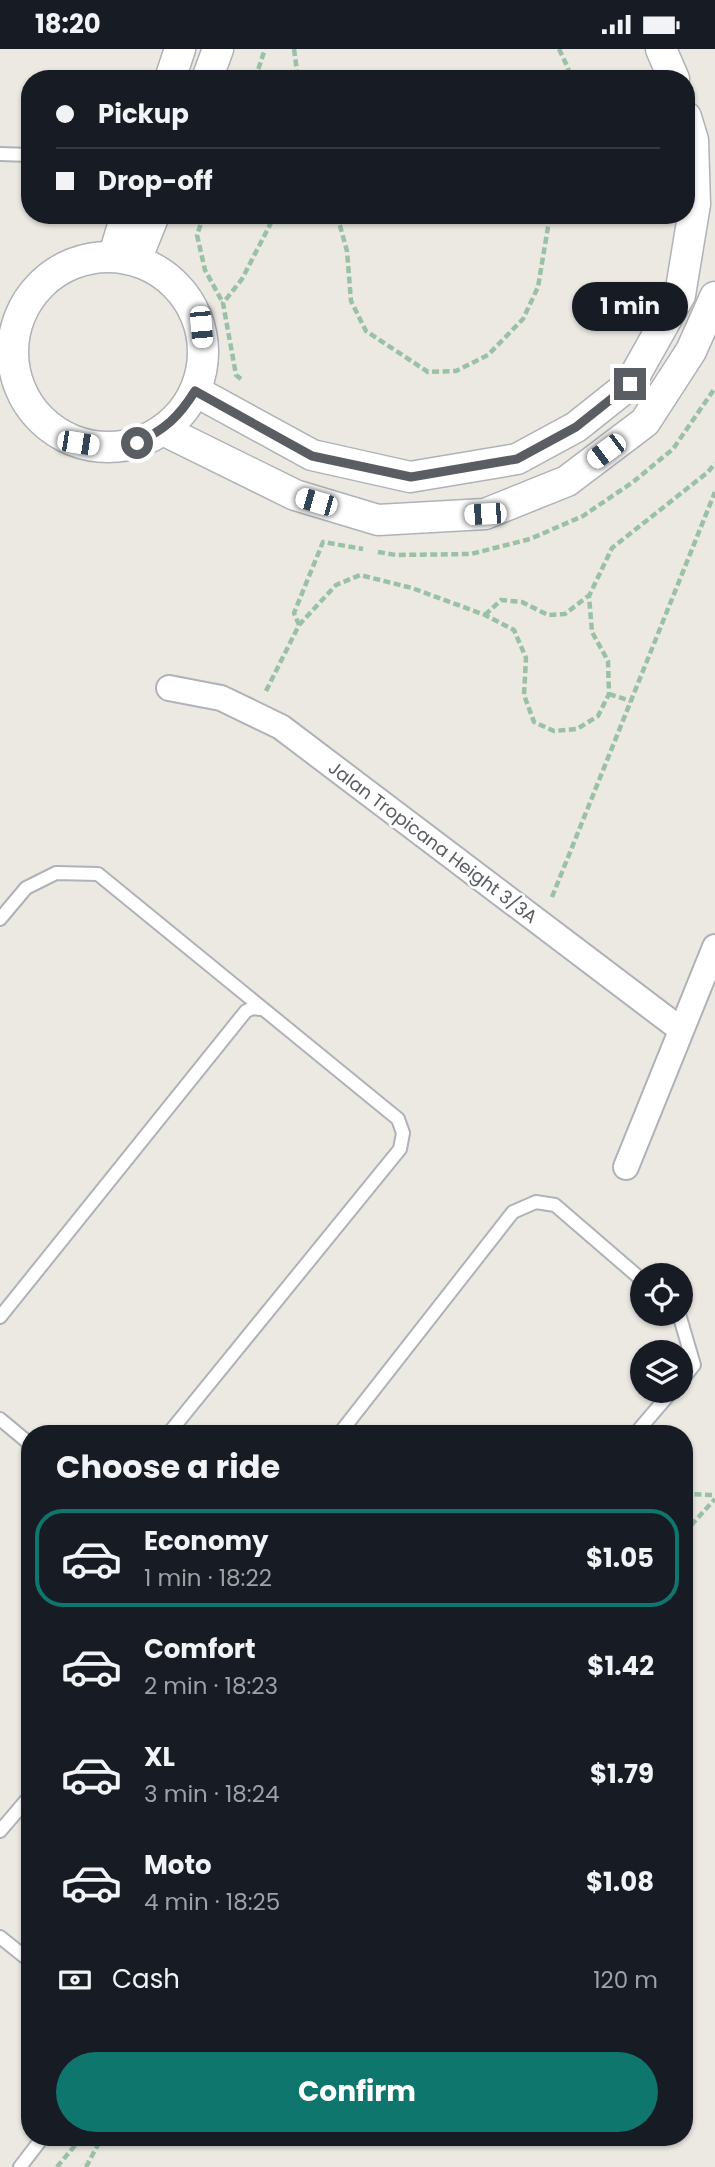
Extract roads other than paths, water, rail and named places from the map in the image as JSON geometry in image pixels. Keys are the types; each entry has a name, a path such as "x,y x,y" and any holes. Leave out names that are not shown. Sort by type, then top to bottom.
{"street":[{"path":"173,70 180,49"},
{"path":"210,70 218,49"},
{"path":"661,49 670,70"},
{"path":"125,257 126,224"},
{"path":"125,257 147,224"},
{"path":"195,391 312,456 411,477 517,459 576,427 630,384 680,295 692,224"},
{"path":"94,256 125,257 165,274 187,297 201,327 203,360 195,391 182,412 163,430 122,448 78,443 52,430 8,385 12,363 6,346 30,296 47,277 70,264 94,256"},
{"path":"163,430 295,495 378,520 485,514 567,481 645,422 691,351 715,297"},
{"name":"Jalan Tropicana Height 3/3A","path":"169,688 221,698 281,727 680,1029"},
{"path":"626,1167 715,947"}],"lane":[{"path":"0,154 21,155"},
{"path":"0,919 26,888 56,873 97,874 260,1009"},
{"path":"0,1317 246,1011 253,1008 265,1010 398,1119 403,1133 400,1149 176,1425"},
{"path":"346,1425 513,1212 536,1202 555,1205 630,1270"},
{"path":"643,1425 662,1403"},
{"path":"0,1419 21,1436"},
{"path":"0,1831 21,1806"},
{"path":"0,1937 21,1954"},
{"path":"20,2167 36,2146"}]}
